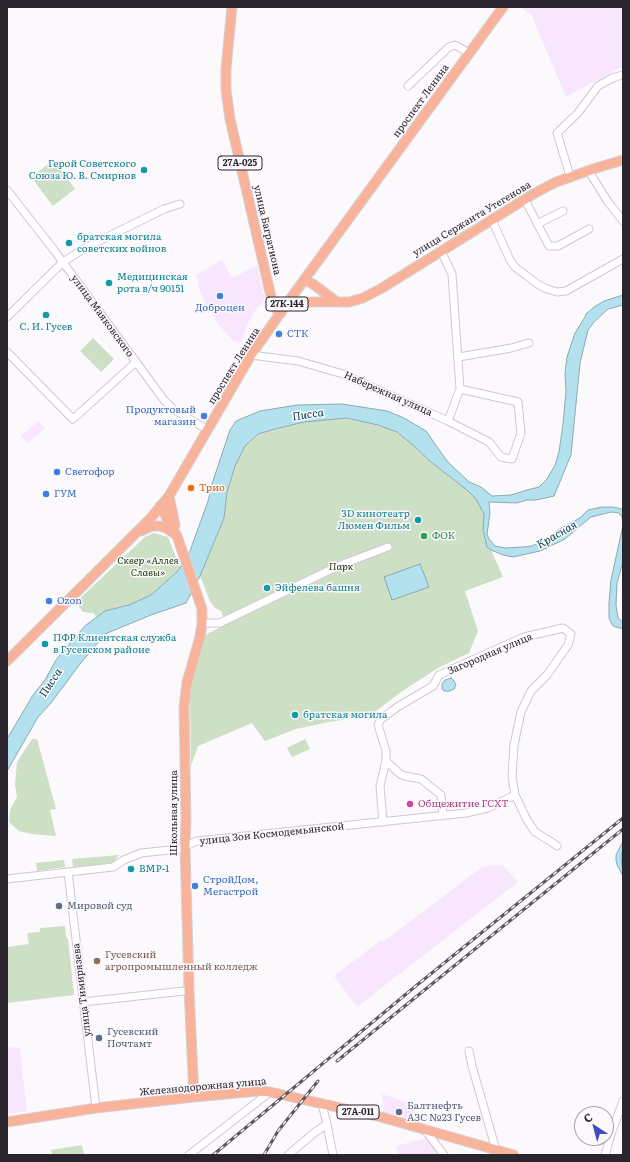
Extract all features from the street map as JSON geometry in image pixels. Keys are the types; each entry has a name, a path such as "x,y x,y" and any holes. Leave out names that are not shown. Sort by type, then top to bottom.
{"main road":[{"name":"улица Багратиона","path":"232,7 226,69 226,90 230,119 272,301 277,310 281,313"},
{"name":"проспект Ленина","path":"7,661 138,532 169,496 251,355 503,7"},
{"name":"улица Сержанта Утегенова","path":"288,302 348,302 363,298 382,288 556,182 588,170 623,160"},
{"path":"304,280 313,284 337,302"},
{"name":"Школьная улица","path":"169,496 177,536 202,609 200,637 187,682 184,707 185,847 194,1097"},
{"name":"Школьная улица","path":"160,506 177,536"},
{"path":"138,532 152,526 160,526 166,528 177,536"},
{"name":"Железнодорожная улица","path":"7,1122 96,1108 259,1091 270,1092 381,1117 514,1155"}],"street":[{"path":"408,86 449,47 455,45 469,53"},
{"path":"570,176 557,133 578,113 598,86 612,78 623,75"},
{"path":"588,170 608,202 623,221"},
{"name":"улица Маяковского","path":"7,190 63,262 164,400 173,409 208,430"},
{"path":"525,200 549,246 558,246 589,229"},
{"path":"7,317 63,262 85,248 141,222 164,209 180,204"},
{"path":"537,224 563,212"},
{"path":"492,220 510,260 515,267 539,285 557,292 566,291 623,259"},
{"path":"441,251 452,274 459,357 460,389 448,421"},
{"path":"459,357 511,348 528,343"},
{"path":"7,352 73,419 136,362"},
{"name":"Набережная улица","path":"251,355 298,361 343,374 448,421 489,442 501,457 512,459 521,433 518,402 460,389"},
{"path":"202,623 220,623 338,566 388,547"},
{"name":"Загородная улица","path":"386,761 386,751 378,725 380,719 433,686 439,675 524,637 563,628 571,634 568,645 547,675 531,691 521,712 514,745 512,777 515,795"},
{"path":"383,822 380,786 386,761 400,774 421,779 441,795 443,816"},
{"path":"515,795 527,820 535,832 557,846"},
{"name":"улица Зои Космодемьянской","path":"7,879 112,868 124,860 141,853 178,849 197,841 466,814 488,808 515,795"},
{"name":"улица Тимирязева","path":"68,872 96,1108"},
{"path":"83,1002 184,991 189,989"},
{"path":"469,1051 496,1150"},
{"path":"189,1155 270,1092"},
{"path":"605,1155 623,1101"},
{"path":"322,1104 332,1155"},
{"path":"288,1155 327,1124"},
{"path":"425,1130 444,1155"}],"shaded area":[{"path":"519,7 623,7 623,66 566,97 531,14"},
{"path":"222,260 232,278 257,265 262,292 265,298 262,304 258,306 245,328 246,331 240,343 233,341 218,324 202,297 198,285 200,283 196,275"},
{"path":"38,421 45,428 27,443 21,436"},
{"path":"502,865 518,882 357,1007 334,976 381,940 383,942 483,866"},
{"path":"7,1047 20,1048 27,1111 7,1114"},
{"name":"Балтнефть АЗС №23 Гусев","path":"382,1094 413,1104 415,1115 421,1126 407,1121 408,1118 396,1115 395,1118 383,1114 384,1106"},
{"path":"430,1137 443,1155 399,1155 396,1146"}],"green space":[{"path":"54,160 75,189 53,206 31,177"},
{"path":"93,338 114,359 101,372 80,351"},
{"name":"Парк","path":"347,418 378,425 397,432 431,462 467,490 476,499 484,514 483,530 485,541 491,550 503,577 465,591 478,631 469,653 438,668 401,692 371,715 296,729 265,741 252,723 198,746 191,766 190,696 200,638 226,624 221,611 215,608 210,601 200,576 224,518 227,492 235,466 245,446 258,434 304,422"},
{"name":"Сквер «Аллея Славы»","path":"154,533 168,537 180,567 178,571 151,595 129,605 105,611 97,617 93,613 83,612 76,602 145,537"},
{"path":"32,739 37,739 56,809 50,810 56,836 32,834 19,831 9,822 10,810 17,797 15,785 17,762"},
{"path":"305,739 310,749 292,757 287,748"},
{"path":"119,855 113,863 73,867 72,859"},
{"path":"64,860 65,867 37,871 36,863"},
{"path":"65,926 66,937 68,939 74,995 7,1003 7,947 29,944 27,933 40,932 40,928"},
{"path":"82,1145 84,1155 52,1155 51,1150"}],"water":[{"path":"623,295 623,305 608,309 588,330 580,363 571,455 554,496 517,503 489,502 490,513 487,534 495,546 505,548 532,546 554,536 556,531 580,518 588,510 602,507 623,509 623,525 622,517 619,513 611,512 591,517 565,539 540,551 513,557 503,555 487,547 483,530 484,514 476,499 397,432 378,425 347,418 304,422 258,434 245,446 235,466 227,492 224,518 200,576 186,603 151,615 105,634 51,703 38,717 7,771 7,739 56,660 76,636 86,625 105,611 129,605 151,595 178,571 190,551 208,501 212,484 230,430 236,421 260,411 297,405 342,404 387,411 404,418 426,431 447,461 469,482 481,487 492,496 511,495 539,487 547,479 555,465 559,452 566,391 565,373 567,357 575,333 586,314 594,307 604,301"},
{"path":"623,525 623,562 617,583 616,605 618,618 623,622 623,629 613,626 609,618 609,603 611,580"},
{"path":"420,564 429,587 392,600 384,577"},
{"path":"451,678 456,685 454,689 444,691 442,689 442,684 445,680"},
{"path":"623,841 621,856 623,876 617,865 616,855"}],"railway":[{"path":"213,1155 417,985 623,818"},
{"path":"337,1061 623,829"},
{"path":"264,1155 278,1131 318,1081"}],"place":[{"name":"Герой Советского Союза Ю. В. Смирнов","path":"144,170"},
{"name":"братская могила советских войнов","path":"69,243"},
{"name":"Медицинская рота в/ч 90151","path":"109,283"},
{"name":"Доброцен","path":"220,296"},
{"name":"С. И. Гусев","path":"46,315"},
{"name":"СТК","path":"279,334"},
{"name":"Продуктовый магазин","path":"204,416"},
{"name":"Светофор","path":"57,472"},
{"name":"Трио","path":"191,488"},
{"name":"ГУМ","path":"46,494"},
{"name":"3D кинотеатр Люмен Фильм","path":"418,520"},
{"name":"ФОК","path":"424,536"},
{"name":"Эйфелева башня","path":"267,588"},
{"name":"Ozon","path":"49,601"},
{"name":"ПФР Клиентская служба в Гусевском районе","path":"45,644"},
{"name":"братская могила","path":"295,715"},
{"name":"Общежитие ГСХТ","path":"410,804"},
{"name":"BMP-1","path":"131,869"},
{"name":"СтройДом, Мегастрой","path":"195,886"},
{"name":"Мировой суд","path":"59,906"},
{"name":"Гусевский агропромышленный колледж","path":"97,961"},
{"name":"Гусевский Почтамт","path":"99,1038"},
{"name":"Балтнефть АЗС №23 Гусев","path":"399,1112"}],"water label":[{"name":"Писса","path":"308,415"},
{"name":"Красная","path":"557,535"},
{"name":"Писса","path":"51,683"}]}
